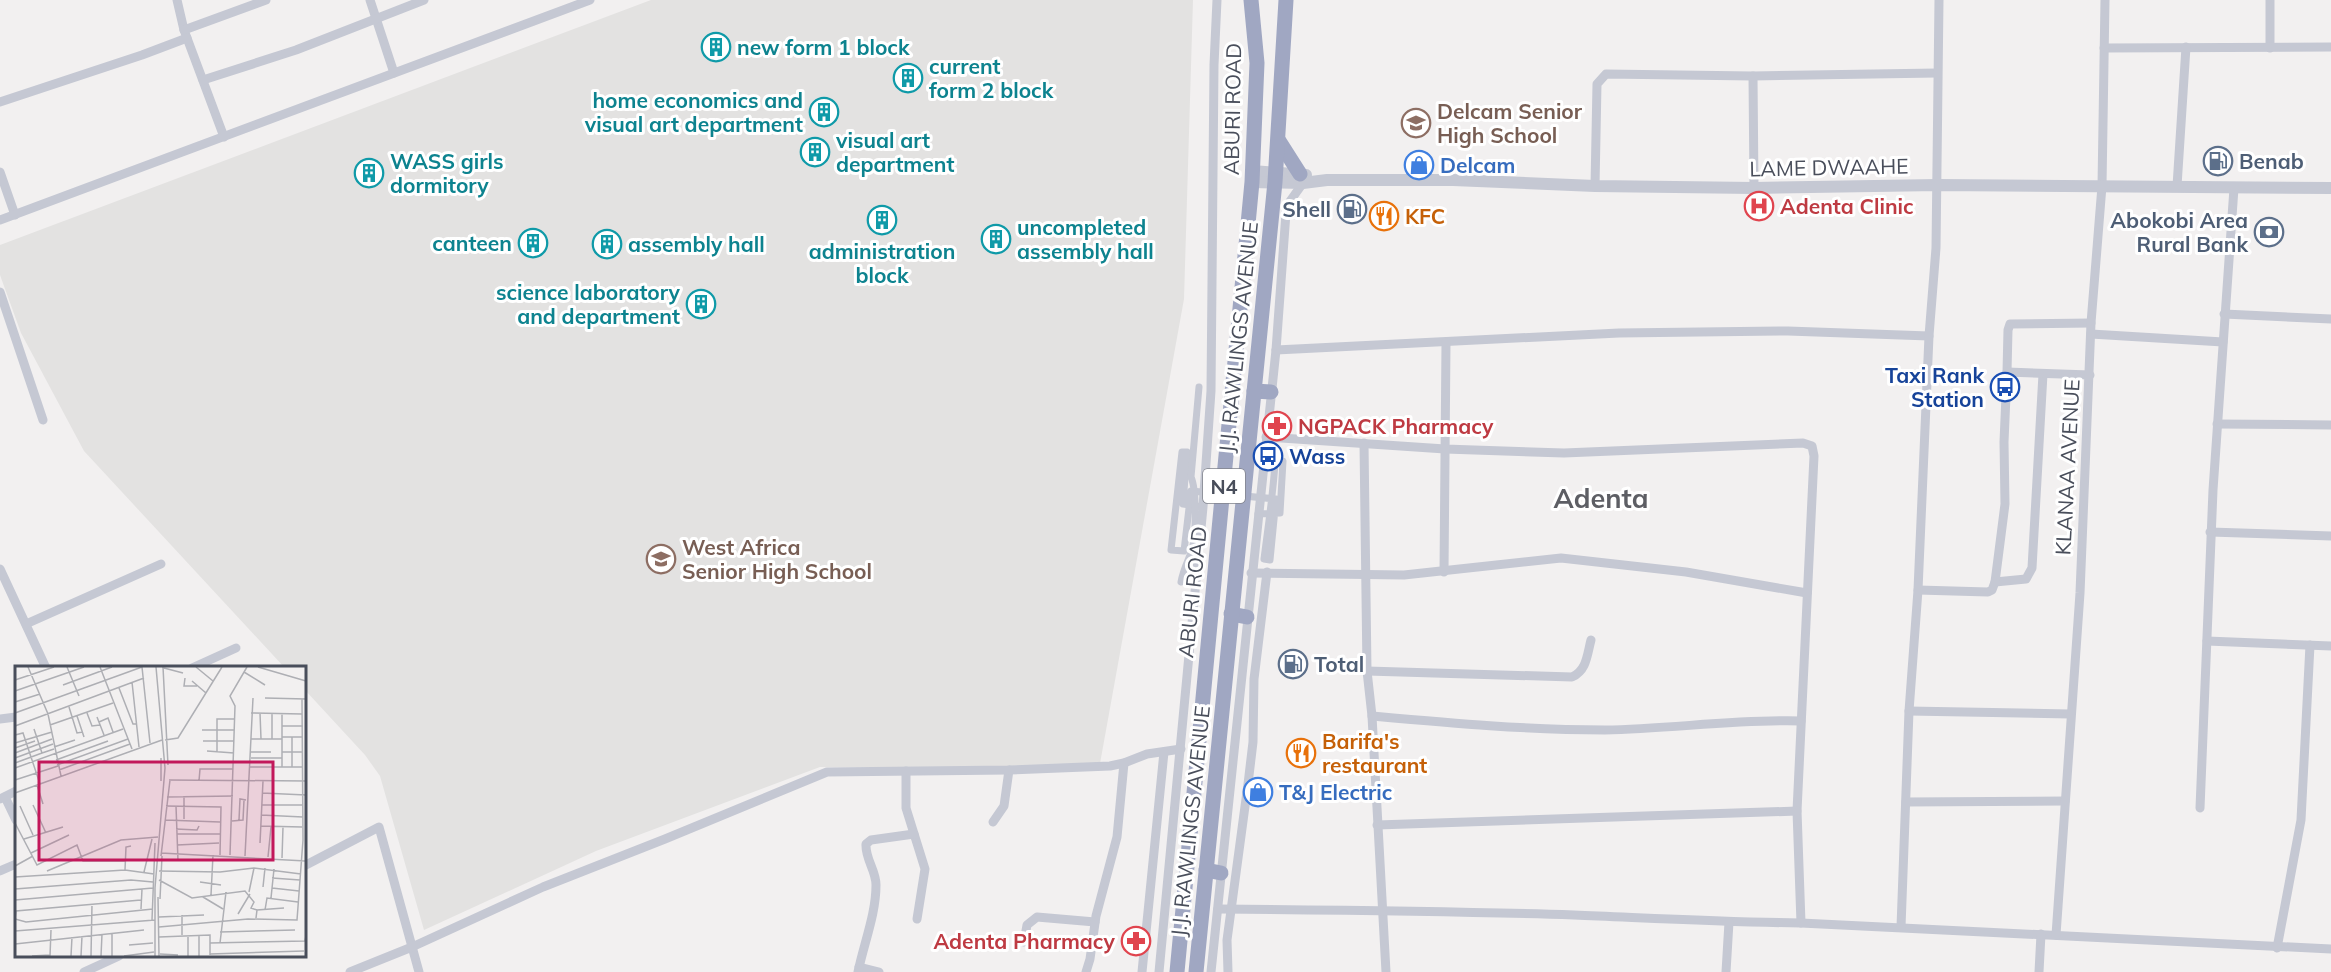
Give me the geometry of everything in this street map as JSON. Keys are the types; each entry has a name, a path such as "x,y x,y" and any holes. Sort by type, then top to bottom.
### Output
{"highway":[{"name":"ABURI ROAD","path":"1177,972 1191,729 1220,533 1252,177 1257,63 1251,0"},
{"name":"N4","path":"1275,177 1286,0"},
{"path":"1279,141 1302,178"},
{"name":"J.J. RAWLINGS AVENUE","path":"1196,972 1214,872 1239,616 1254,391 1275,177"},
{"path":"1254,391 1271,392"}],"street":[{"path":"177,0 186,34 224,137"},
{"path":"0,102 142,55 266,0"},
{"path":"370,0 394,73"},
{"path":"203,80 296,50 424,0"},
{"path":"0,220 590,0"},
{"path":"1181,582 1183,570 1192,549 1199,506 1211,391 1214,65 1217,0"},
{"path":"1901,927 1909,711 1918,590 1929,336 1936,248 1939,0"},
{"name":"KLANAA AVENUE","path":"2056,935 2080,593 2091,323 2102,186 2105,0"},
{"path":"2270,0 2270,48"},
{"path":"2177,186 2186,46"},
{"path":"2104,48 2331,47"},
{"path":"1595,186 1597,84 1605,74 1937,73"},
{"path":"1753,75 1754,188"},
{"path":"0,172 15,215"},
{"name":"LAME DWAAHE","path":"1252,177 1754,188 1938,185 2331,188"},
{"path":"1239,616 1251,573 1258,514 1276,350 1286,213 1288,204 1302,178"},
{"path":"2200,808 2210,532 2234,188"},
{"path":"0,292 43,420"},
{"path":"2224,314 2331,320"},
{"path":"1918,590 1988,592 1992,590 1995,582 2005,504 2004,442 2010,324 2091,323"},
{"path":"1276,350 1619,333 1788,331 1929,336"},
{"path":"2091,334 2223,342"},
{"path":"1444,572 1446,343"},
{"path":"2007,372 2090,375"},
{"path":"1995,582 2026,579 2032,568 2043,374"},
{"path":"1160,972 1181,749 1191,729 1199,506 1191,477 1199,387"},
{"path":"2217,424 2331,425"},
{"path":"1266,437 1445,449 1564,453 1809,444 1815,456 1797,811 1802,923"},
{"path":"1364,443 1367,671 1372,716 1386,972"},
{"path":"1199,506 1183,504 1187,452 1182,452 1171,550 1184,551 1189,511 1190,501 1191,491 1276,499 1275,508 1274,518 1272,538 1271,547 1270,560 1264,559 1266,548 1270,515 1271,505 1273,493 1275,463 1283,461 1280,513 1269,513 1258,514"},
{"path":"2210,532 2331,536"},
{"path":"1251,573 1404,575 1561,558 1676,571 1807,593"},
{"path":"26,624 161,564"},
{"path":"0,569 45,666"},
{"path":"1228,972 1227,940 1253,742 1254,679 1267,572"},
{"path":"1367,671 1572,676 1580,673 1585,665 1591,640"},
{"path":"2207,641 2331,646"},
{"path":"2277,948 2301,820 2310,645"},
{"path":"196,666 236,648"},
{"path":"1909,711 2070,714"},
{"path":"1372,716 1480,725 1607,730 1746,721 1802,721"},
{"path":"0,719 15,717"},
{"path":"350,972 543,887 665,840 827,772 1098,767 1124,763 1147,754 1181,749"},
{"path":"1142,972 1164,752"},
{"path":"1086,972 1095,922 1117,837 1124,763"},
{"path":"993,822 1004,806 1009,770"},
{"path":"906,771 906,808 924,869 917,919"},
{"path":"2,798 15,818"},
{"path":"1906,802 2065,801"},
{"path":"1377,825 1797,811"},
{"path":"306,865 378,827 419,972"},
{"path":"879,972 859,969 876,883 868,860 866,844 871,840 914,834"},
{"path":"0,871 15,864"},
{"path":"1211,972 1218,909 1214,872"},
{"path":"1218,909 1382,910 1802,923 2331,949"},
{"path":"1024,942 1027,925 1037,917 1095,922"},
{"path":"1726,972 1729,922"},
{"path":"2039,972 2041,934"},
{"path":"84,972 117,957"}],"shaded area":[{"name":"West Africa Senior High School","path":"651,0 1193,0 1184,299 1099,769 820,767 596,851 424,930 380,776 365,755 306,691 306,666 283,666 84,451 21,333 0,275 0,245"}],"place":[{"name":"new form 1 block","path":"716,47"},
{"name":"current form 2 block","path":"908,78"},
{"name":"home economics and visual art department","path":"824,112"},
{"name":"Delcam Senior High School","path":"1416,123"},
{"name":"visual art department","path":"815,152"},
{"name":"Benab","path":"2218,161"},
{"name":"Delcam","path":"1419,165"},
{"name":"WASS girls dormitory","path":"369,173"},
{"name":"Adenta Clinic","path":"1759,206"},
{"name":"Shell","path":"1352,209"},
{"name":"KFC","path":"1384,216"},
{"name":"administration block","path":"882,220"},
{"name":"Abokobi Area Rural Bank","path":"2269,232"},
{"name":"uncompleted assembly hall","path":"996,239"},
{"name":"canteen","path":"533,243"},
{"name":"assembly hall","path":"607,244"},
{"name":"science laboratory and department","path":"701,304"},
{"name":"Taxi Rank Station","path":"2005,387"},
{"name":"NGPACK Pharmacy","path":"1277,426"},
{"name":"Wass","path":"1268,456"},
{"name":"West Africa Senior High School","path":"661,559"},
{"name":"Total","path":"1293,664"},
{"name":"Barifa's restaurant","path":"1301,753"},
{"name":"T&J Electric","path":"1258,792"},
{"name":"Adenta Pharmacy","path":"1136,941"}],"district":[{"name":"Adenta","path":"1601,498"}]}
